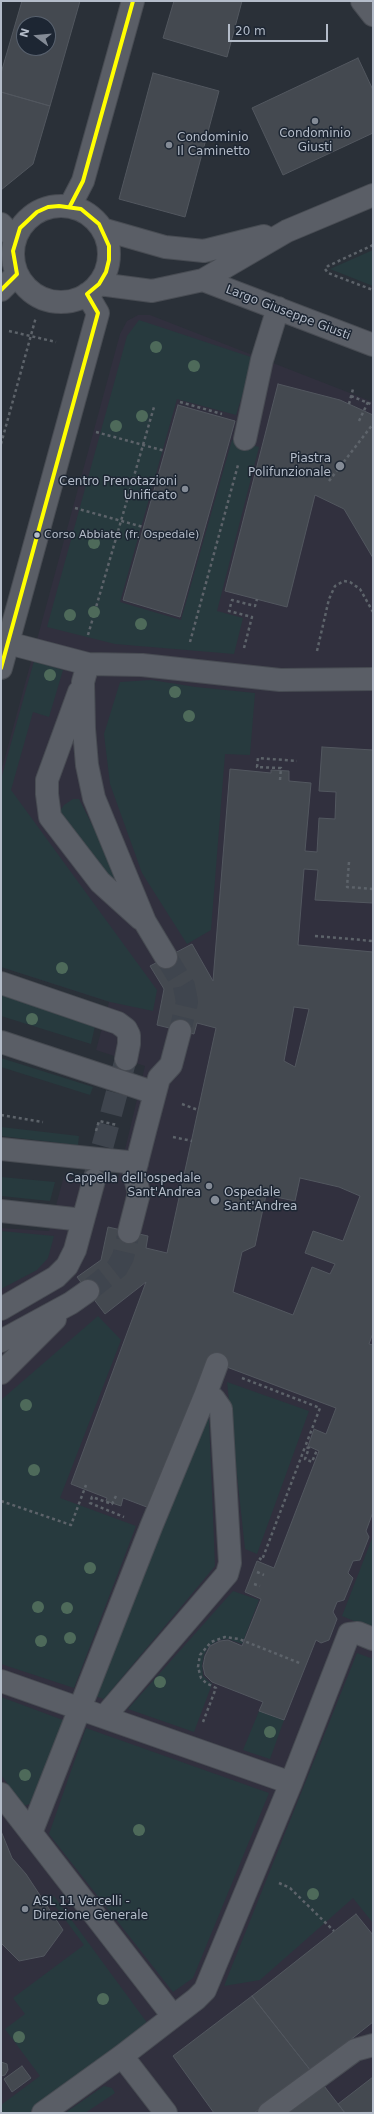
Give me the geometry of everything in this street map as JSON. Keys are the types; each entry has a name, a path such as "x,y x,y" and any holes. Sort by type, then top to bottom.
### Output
{"street":[{"path":"70,206 83,181 133,1"},
{"path":"362,1 373,15"},
{"name":"Largo Giuseppe Giusti","path":"93,289 152,291 203,280 287,231 373,194"},
{"path":"70,206 91,216 102,229 109,246 109,260 106,272 93,289 72,301 55,302 43,298 27,288 17,274 8,231 20,228 37,212 48,207 70,206"},
{"name":"Largo Giuseppe Giusti","path":"102,229 165,247 204,251 287,231"},
{"path":"1,290 17,274"},
{"name":"Largo Giuseppe Giusti","path":"203,280 373,345"},
{"path":"1,668 98,313 93,289"},
{"path":"245,439 262,360 278,308"},
{"path":"8,643 84,670 142,665 261,678 310,680 373,679"},
{"path":"84,670 47,780 50,817 100,882 145,922"},
{"path":"84,670 87,765 94,798 145,922 166,957"},
{"path":"1,983 118,1023 126,1029 129,1035 126,1059"},
{"path":"129,1232 139,1194 134,1174 159,1078 171,1065 180,1031"},
{"path":"1,1042 155,1093"},
{"path":"1,1149 137,1163"},
{"path":"1,1309 56,1277 68,1266 75,1250 94,1180"},
{"path":"1,1211 83,1220"},
{"path":"1,1340 79,1297 1,1373"},
{"path":"31,1833 216,1366"},
{"path":"105,1716 227,1574 230,1563 221,1409 214,1399 205,1396"},
{"path":"42,2113 122,2056 196,2000 205,1990 291,1783 349,1634 358,1633 373,1639"},
{"path":"1,1681 105,1716 291,1783"},
{"path":"1,1794 173,2016"},
{"path":"269,2113 355,2050 373,2045"},
{"path":"122,2056 166,2113"}],"path":[{"path":"373,245 328,266 325,269 328,273 373,290"},
{"path":"1,444 36,317"},
{"path":"9,331 56,342"},
{"path":"349,404 353,389"},
{"path":"351,396 373,405"},
{"path":"180,402 208,412 223,414"},
{"path":"359,422 368,402"},
{"path":"84,670 99,594 122,521 154,407"},
{"path":"329,480 373,424"},
{"path":"93,432 165,451"},
{"path":"182,669 245,439"},
{"path":"73,508 144,527"},
{"path":"310,680 329,599 335,586 344,581 350,582 360,589 373,612"},
{"path":"252,617 229,611 232,600 255,606 257,599"},
{"path":"280,780 281,768 258,767 258,758 297,761"},
{"path":"349,862 347,887 373,890"},
{"path":"315,936 373,941"},
{"path":"216,1366 320,1408 262,1560 257,1558"},
{"path":"305,1447 309,1448 305,1459 312,1462 317,1450"},
{"path":"1,1500 71,1525 86,1485"},
{"path":"110,1511 90,1503 92,1497 112,1504 116,1496"},
{"path":"193,1748 216,1688 206,1684 201,1678 198,1667 200,1655 207,1645 219,1638 231,1637 302,1664"},
{"path":"254,1873 290,1888 334,1931"}],"shaded area":[{"name":"Ospedale Sant'Andrea","path":"138,315 150,315 373,402 373,2113 1,2113 1,1228 49,1231 64,1176 117,1183 145,1066 96,1050 109,1002 1,967 1,772 120,334 127,321"}],"green space":[{"path":"373,250 373,286 330,269"},
{"path":"139,320 254,358 236,415 177,399 120,602 181,620 232,440 259,447 217,611 243,618 234,654 115,644 47,627 127,336"},
{"path":"34,661 63,670 49,717 33,712 11,790 157,990 153,1011 110,1002 1,967 1,779"},
{"path":"151,680 196,687 255,693 250,755 225,754 211,930 187,944 142,873 110,784 104,734 120,682"},
{"path":"73,799 79,799 121,882 115,886 60,811 64,805"},
{"path":"1,995 95,1026 91,1044 1,1016"},
{"path":"1,1058 93,1087 90,1095 1,1067"},
{"path":"1,1127 79,1136 78,1145 1,1136"},
{"path":"1,1177 55,1182 50,1201 1,1196"},
{"path":"1,1231 54,1236 48,1258 37,1270 1,1289"},
{"path":"98,1316 121,1340 60,1498 136,1526 74,1688 1,1664 1,1400"},
{"path":"227,1382 309,1411 257,1554 245,1549"},
{"path":"203,1418 209,1420 215,1566 104,1699 92,1695"},
{"path":"373,1536 373,1622 371,1628 342,1616"},
{"path":"233,1591 259,1600 242,1644 228,1639 219,1640 209,1646 204,1655 202,1665 203,1676 212,1684 194,1732 128,1709"},
{"path":"357,1653 373,1659 373,1923 353,1898 260,1980 224,1986"},
{"path":"1,1697 63,1720 32,1803 24,1806 1,1775"},
{"path":"259,1711 284,1720 270,1759 243,1750"},
{"path":"86,1728 269,1793 193,1978 173,1992 49,1834"},
{"path":"54,1896 148,2024 29,2113 1,2113 1,2105 40,2076 5,2029 25,2014 13,1998 84,1945 50,1899"},
{"path":"104,2086 112,2088 115,2093 85,2113 65,2113"}],"building":[{"path":"22,1 80,1 50,106 1,92 1,73 16,22 16,56 56,56 56,16 18,16"},
{"path":"174,1 242,1 227,57 163,38"},
{"name":"Condominio Giusti","path":"358,58 373,90 373,133 283,175 252,108"},
{"name":"Condominio Il Caminetto","path":"153,73 219,91 185,217 119,199"},
{"path":"1,92 50,106 33,164 1,190"},
{"path":"278,384 340,400 373,415 373,558 344,509 315,495 287,607 225,591"},
{"name":"Centro Prenotazioni Unificato","path":"178,405 235,421 180,617 123,600"},
{"path":"322,747 373,750 373,903 315,900 318,870 304,869 298,945 373,952 373,1333 369,1344 373,1345 373,1512 366,1531 369,1537 360,1560 353,1561 348,1573 353,1578 344,1600 337,1602 333,1612 337,1619 329,1640 321,1643 316,1640 284,1720 259,1711 263,1702 212,1682 205,1675 203,1666 205,1656 210,1646 220,1641 228,1640 242,1646 261,1599 245,1592 257,1561 274,1568 319,1451 308,1446 314,1429 326,1434 336,1408 208,1360 152,1509 123,1498 121,1506 106,1501 107,1498 71,1484 146,1282 105,1314 77,1277 101,1260 108,1227 148,1236 146,1248 167,1253 216,1028 197,1023 194,1034 157,1025 164,989 150,966 192,944 213,981 230,769 271,773 271,770 289,771 289,781 311,783 305,851 317,852 319,818 335,819 336,792 319,791","holes":["294,1007 309,1009 295,1067 284,1061","300,1178 339,1187 360,1196 343,1241 313,1231 305,1253 335,1264 330,1274 312,1267 293,1315 233,1292 242,1252 255,1246 266,1195 295,1201"]},
{"name":"ASL 11 Vercelli - Direzione Generale","path":"1,1831 12,1858 26,1874 63,1930 44,1956 19,1961 1,1943"},
{"path":"356,1914 373,1935 373,2022 311,2071 252,1996"},
{"path":"252,1996 311,2071 254,2113 214,2113 173,2056"},
{"path":"1,2062 7,2064 8,2070 5,2075 1,2076"},
{"path":"22,2066 31,2078 12,2092 4,2079"},
{"path":"373,2077 373,2112 345,2113 338,2104"},
{"path":"321,2082 345,2113 280,2113"}],"tunnel":[{"path":"166,957 184,986 187,1002 180,1031"},
{"path":"94,1178 125,1062"},
{"path":"88,1291 117,1268 123,1257 129,1232"}],"transit line":[{"path":"70,206 83,181 133,1"},
{"path":"1,290 17,274 13,251 20,228 37,212 48,207 59,206 81,209 99,224 109,246 109,260 106,272 99,284 87,294 98,313 1,668"}],"place":[{"name":"Condominio Giusti","path":"315,121"},
{"name":"Condominio Il Caminetto","path":"169,145"},
{"name":"Piastra Polifunzionale","path":"340,466"},
{"name":"Centro Prenotazioni Unificato","path":"185,489"},
{"name":"Corso Abbiate (fr. Ospedale)","path":"37,535"},
{"name":"Cappella dell'ospedale Sant'Andrea","path":"209,1186"},
{"name":"Ospedale Sant'Andrea","path":"215,1200"},
{"name":"ASL 11 Vercelli - Direzione Generale","path":"25,1909"}]}
